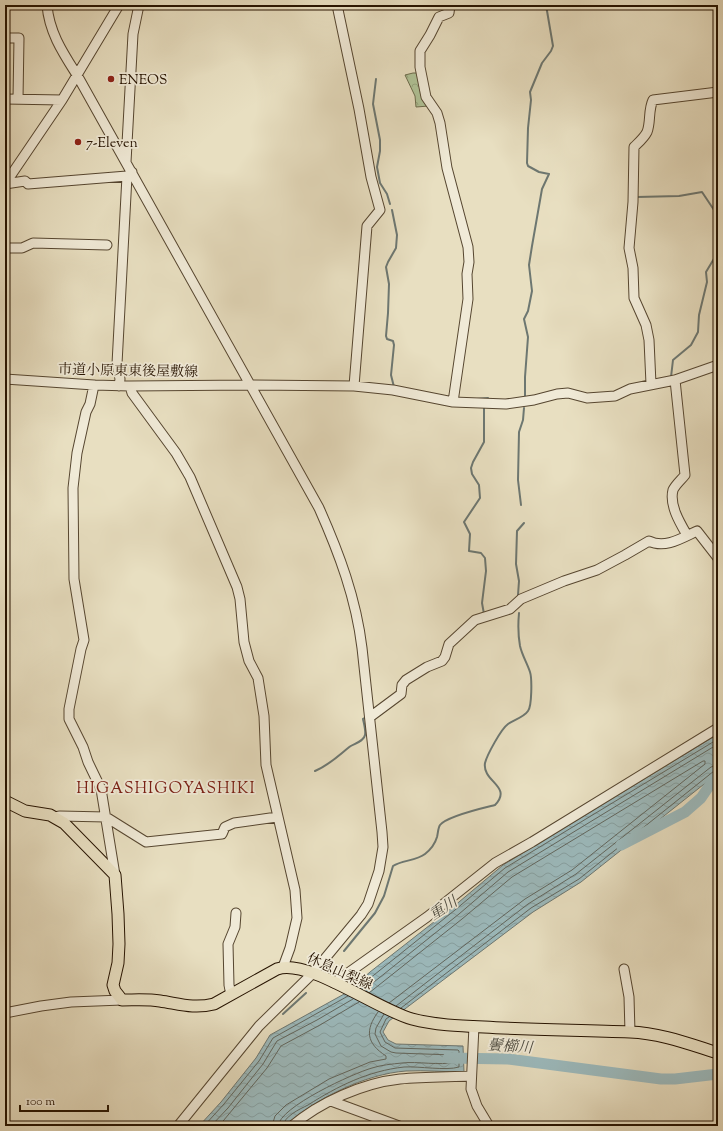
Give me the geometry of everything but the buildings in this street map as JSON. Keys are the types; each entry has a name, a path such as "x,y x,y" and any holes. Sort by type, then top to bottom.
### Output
{"main road":[{"path":"5,801 25,811 50,815 64,823 115,875 119,944 118,963 114,985 115,991 122,1000 158,1000 193,1007 214,1004 271,972 283,967"},
{"name":"休息山梨線","path":"283,967 299,968 335,983 402,1016 431,1023 538,1030 630,1032 649,1034 718,1053"}],"street":[{"path":"47,5 47,15 57,43 77,75 126,162 129,174 250,384 319,508 339,554 346,575 357,617 362,648 383,847 379,871 368,904 361,915 312,973 259,1026 178,1126"},
{"path":"5,184 62,100 119,5"},
{"path":"126,162 133,34 139,5"},
{"path":"337,5 359,109 371,177 380,210 367,226 354,386"},
{"path":"450,5 450,13 439,17 420,52 420,67 426,97 437,113 440,123 447,168 468,248 468,299 453,399"},
{"path":"5,38 19,38 18,99"},
{"path":"651,384 648,331 634,298 633,268 629,248 633,202 634,147 647,132 650,107 653,100 718,92"},
{"path":"5,99 62,100"},
{"path":"5,184 25,181 28,184 129,174"},
{"path":"119,386 120,379 117,364 118,327 129,174"},
{"path":"5,248 22,248 33,243 107,246"},
{"name":"市道小原東東後屋敷線","path":"5,379 119,386 250,384 354,386 453,399 506,404 568,393 587,398 615,396 630,389 675,380 718,365"},
{"path":"675,380 685,475 673,490 673,500 677,516 687,536"},
{"path":"94,385 90,404 86,412 77,453 73,488 74,579 84,640 68,709 69,719 101,789 115,875"},
{"path":"130,386 132,393 176,453 190,477 237,586 240,599 244,642 249,661 258,678 264,716 266,765 295,890 297,918 290,948 283,967"},
{"path":"370,717 401,694 402,685 406,680 427,667 442,661 445,657 449,644 475,620 510,609 521,599 564,581 597,570 625,556 649,541 657,544 673,542 697,531 718,558"},
{"path":"335,983 427,918 495,863 718,728"},
{"path":"54,817 106,817 146,842 222,834 225,827 234,823 277,817"},
{"path":"231,995 229,985 228,944 235,927 236,913"},
{"path":"624,970 629,997 630,1032"},
{"path":"5,1013 71,1002 122,1000"},
{"path":"474,1026 470,1089 477,1106 489,1126"},
{"path":"292,1126 301,1122 318,1106 371,1085 399,1079 471,1076"},
{"path":"331,1101 399,1126"}],"green space":[{"path":"419,73 429,106 416,107 415,96 405,75"}],"water":[{"path":"718,734 718,773 581,882 533,912 389,1021 383,1032 388,1040 396,1044 463,1046 464,1072 406,1071 374,1077 341,1090 311,1106 285,1126 199,1126 221,1102 256,1058 270,1035 346,993 503,865"}],"waterway":[{"path":"525,398 528,337 524,319 528,311 532,291 529,265 542,189 549,174 539,172 528,166 527,163 528,128 531,100 530,92 542,63 553,46 546,5"},
{"path":"376,79 373,104 380,140 380,151 377,167 380,183 387,194 390,204"},
{"path":"637,197 679,196 702,192 718,214"},
{"path":"392,210 397,235 396,248 386,267 389,284 386,336 387,339 393,341 394,345 391,375 394,387"},
{"path":"671,377 673,360 691,345 698,332 699,315 707,282 706,272 718,252"},
{"path":"477,399 488,398"},
{"path":"484,408 484,442 471,468 472,474 479,485 480,498 464,522 470,534 469,551 481,553 485,558 486,571 482,603 484,614"},
{"path":"521,505 518,480 519,432 523,420 524,408"},
{"path":"518,595 519,581 516,564 517,531 524,523"},
{"path":"344,951 375,913 384,896 393,866 417,858 427,852 435,842 439,826 450,818 495,805 500,799 501,793 499,788 488,775 485,769 485,763 488,754 505,727 528,711 531,698 531,675 519,642 519,613"},
{"path":"315,771 358,743 364,737 365,727 363,719 365,718"},
{"name":"重川","path":"621,845 685,812 701,798 714,779 718,776"},
{"path":"283,1014 306,993"},
{"name":"鬢櫛川","path":"448,1058 508,1059 661,1079 675,1079 718,1074"}],"place":[{"name":"ENEOS","path":"111,79"},
{"name":"7-Eleven","path":"78,142"}],"district":[{"name":"HIGASHIGOYASHIKI","path":"166,787"}]}
